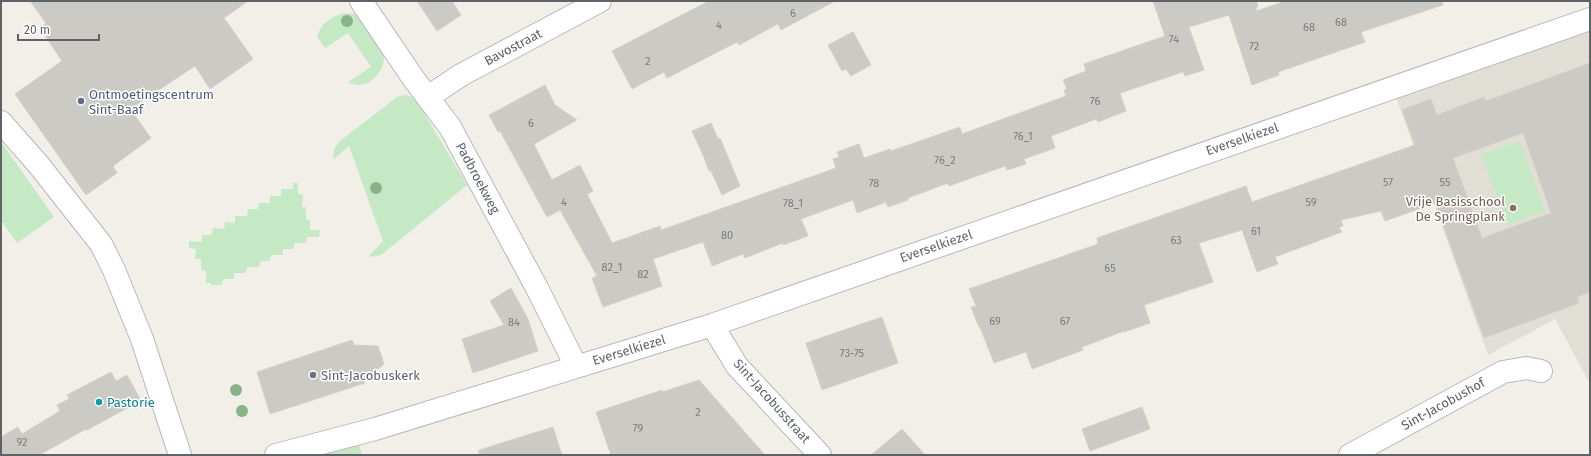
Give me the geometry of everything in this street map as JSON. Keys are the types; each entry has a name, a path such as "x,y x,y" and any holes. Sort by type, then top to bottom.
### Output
{"street":[{"name":"Padbroekweg","path":"361,1 450,127 538,290 576,366"},
{"name":"Bavostraat","path":"428,97 461,75 600,1"},
{"name":"Everselkiezel","path":"276,455 375,429 712,325 1590,19"},
{"path":"1,122 38,164 101,244 114,270 147,354 180,455"},
{"name":"Sint-Jacobusstraat","path":"712,325 737,366 820,455"},
{"name":"Sint-Jacobushof","path":"1350,455 1503,372 1526,368 1542,371"}],"shaded area":[{"name":"Vrije Basisschool De Springplank","path":"1590,31 1590,384 1555,319 1488,355 1396,97"}],"green space":[{"path":"344,13 356,14 384,54 382,68 378,74 374,79 362,85 355,85 348,82 371,67 348,33 325,48 317,37 321,28 327,21 334,16"},
{"path":"406,95 415,98 467,185 381,255 368,257 383,241 349,146 333,160 334,149 340,141 397,97"},
{"path":"1520,141 1545,211 1508,225 1481,155"},
{"path":"1,142 54,217 17,243 1,220"},
{"path":"293,183 298,183 298,194 303,195 302,207 306,207 306,219 310,220 310,230 320,230 319,237 307,237 306,243 294,243 294,249 283,249 283,255 271,255 270,261 260,261 259,267 247,267 246,273 234,273 234,279 223,279 222,285 211,285 211,283 206,283 206,271 201,270 201,259 195,259 196,249 189,248 189,241 202,242 202,235 212,235 213,228 224,229 225,222 235,223 235,216 247,216 248,209 258,209 259,203 270,203 270,196 281,196 281,189 293,189"},
{"path":"359,444 362,455 320,455"}],"building":[{"name":"Ontmoetingscentrum Sint-Baaf","path":"30,1 248,1 224,18 253,59 210,89 195,66 130,109 151,138 113,166 117,173 86,195 15,94 62,61 40,28 46,23"},
{"path":"417,1 452,1 461,15 437,31"},
{"path":"709,1 835,1 781,30 778,24 739,45 737,42 667,78 664,72 632,89 612,51"},
{"path":"1153,1 1257,1 1257,11 1285,1 1442,1 1443,5 1361,32 1365,42 1278,72 1279,75 1252,85 1229,15 1189,27 1204,70 1185,76 1183,72 1120,93 1126,111 1098,122 1096,119 1051,136 1055,148 1024,159 1026,164 1007,170 1005,166 949,186 948,183 888,207 886,202 857,213 853,200 801,219 808,236 783,245 783,243 745,258 743,254 712,266 703,242 653,259 662,286 603,307 592,278 597,276 560,210 547,217 500,131 498,132 489,115 545,85 555,105 577,120 534,144 552,180 580,165 593,191 587,194 612,243 660,226 661,230 836,168 833,159 839,157 837,152 859,144 864,158 890,149 891,151 960,127 962,134 1066,96 1064,90 1067,89 1063,80 1086,71 1084,64 1165,36"},
{"path":"853,32 871,65 851,76 846,69 842,71 828,45"},
{"path":"1590,63 1590,292 1577,297 1579,303 1484,338 1435,203 1385,221 1381,211 1341,220 1343,226 1339,227 1342,232 1275,257 1278,264 1257,272 1242,230 1199,243 1213,282 1144,305 1150,323 1082,347 1083,350 1032,369 1026,352 994,363 971,307 976,306 969,289 1098,244 1097,238 1246,186 1252,202 1415,145 1402,110 1431,99 1437,115 1484,97 1486,101","holes":["1523,133 1551,213 1482,238 1453,158"]},
{"path":"711,123 718,139 720,138 740,186 722,195 711,171 709,171 692,131"},
{"path":"511,288 528,319 538,351 473,373 462,339 504,325 490,301"},
{"path":"882,317 898,363 822,390 806,343"},
{"name":"Sint-Jacobuskerk","path":"352,340 354,345 378,346 384,364 364,380 365,383 270,414 257,372"},
{"name":"Pastorie","path":"111,372 116,381 127,375 140,399 128,406 129,407 39,455 1,455 1,437 18,427 22,434 60,411 57,405 69,399 67,395"},
{"path":"699,380 765,455 611,455 596,412 662,390 662,392"},
{"path":"1142,407 1150,429 1090,451 1082,429"},
{"path":"553,427 562,455 479,455 479,450"},
{"path":"902,429 925,455 871,455"}],"place":[{"name":"Ontmoetingscentrum Sint-Baaf","path":"81,101"},
{"name":"Vrije Basisschool De Springplank","path":"1513,208"},
{"name":"Sint-Jacobuskerk","path":"313,375"},
{"name":"Pastorie","path":"99,402"}]}
